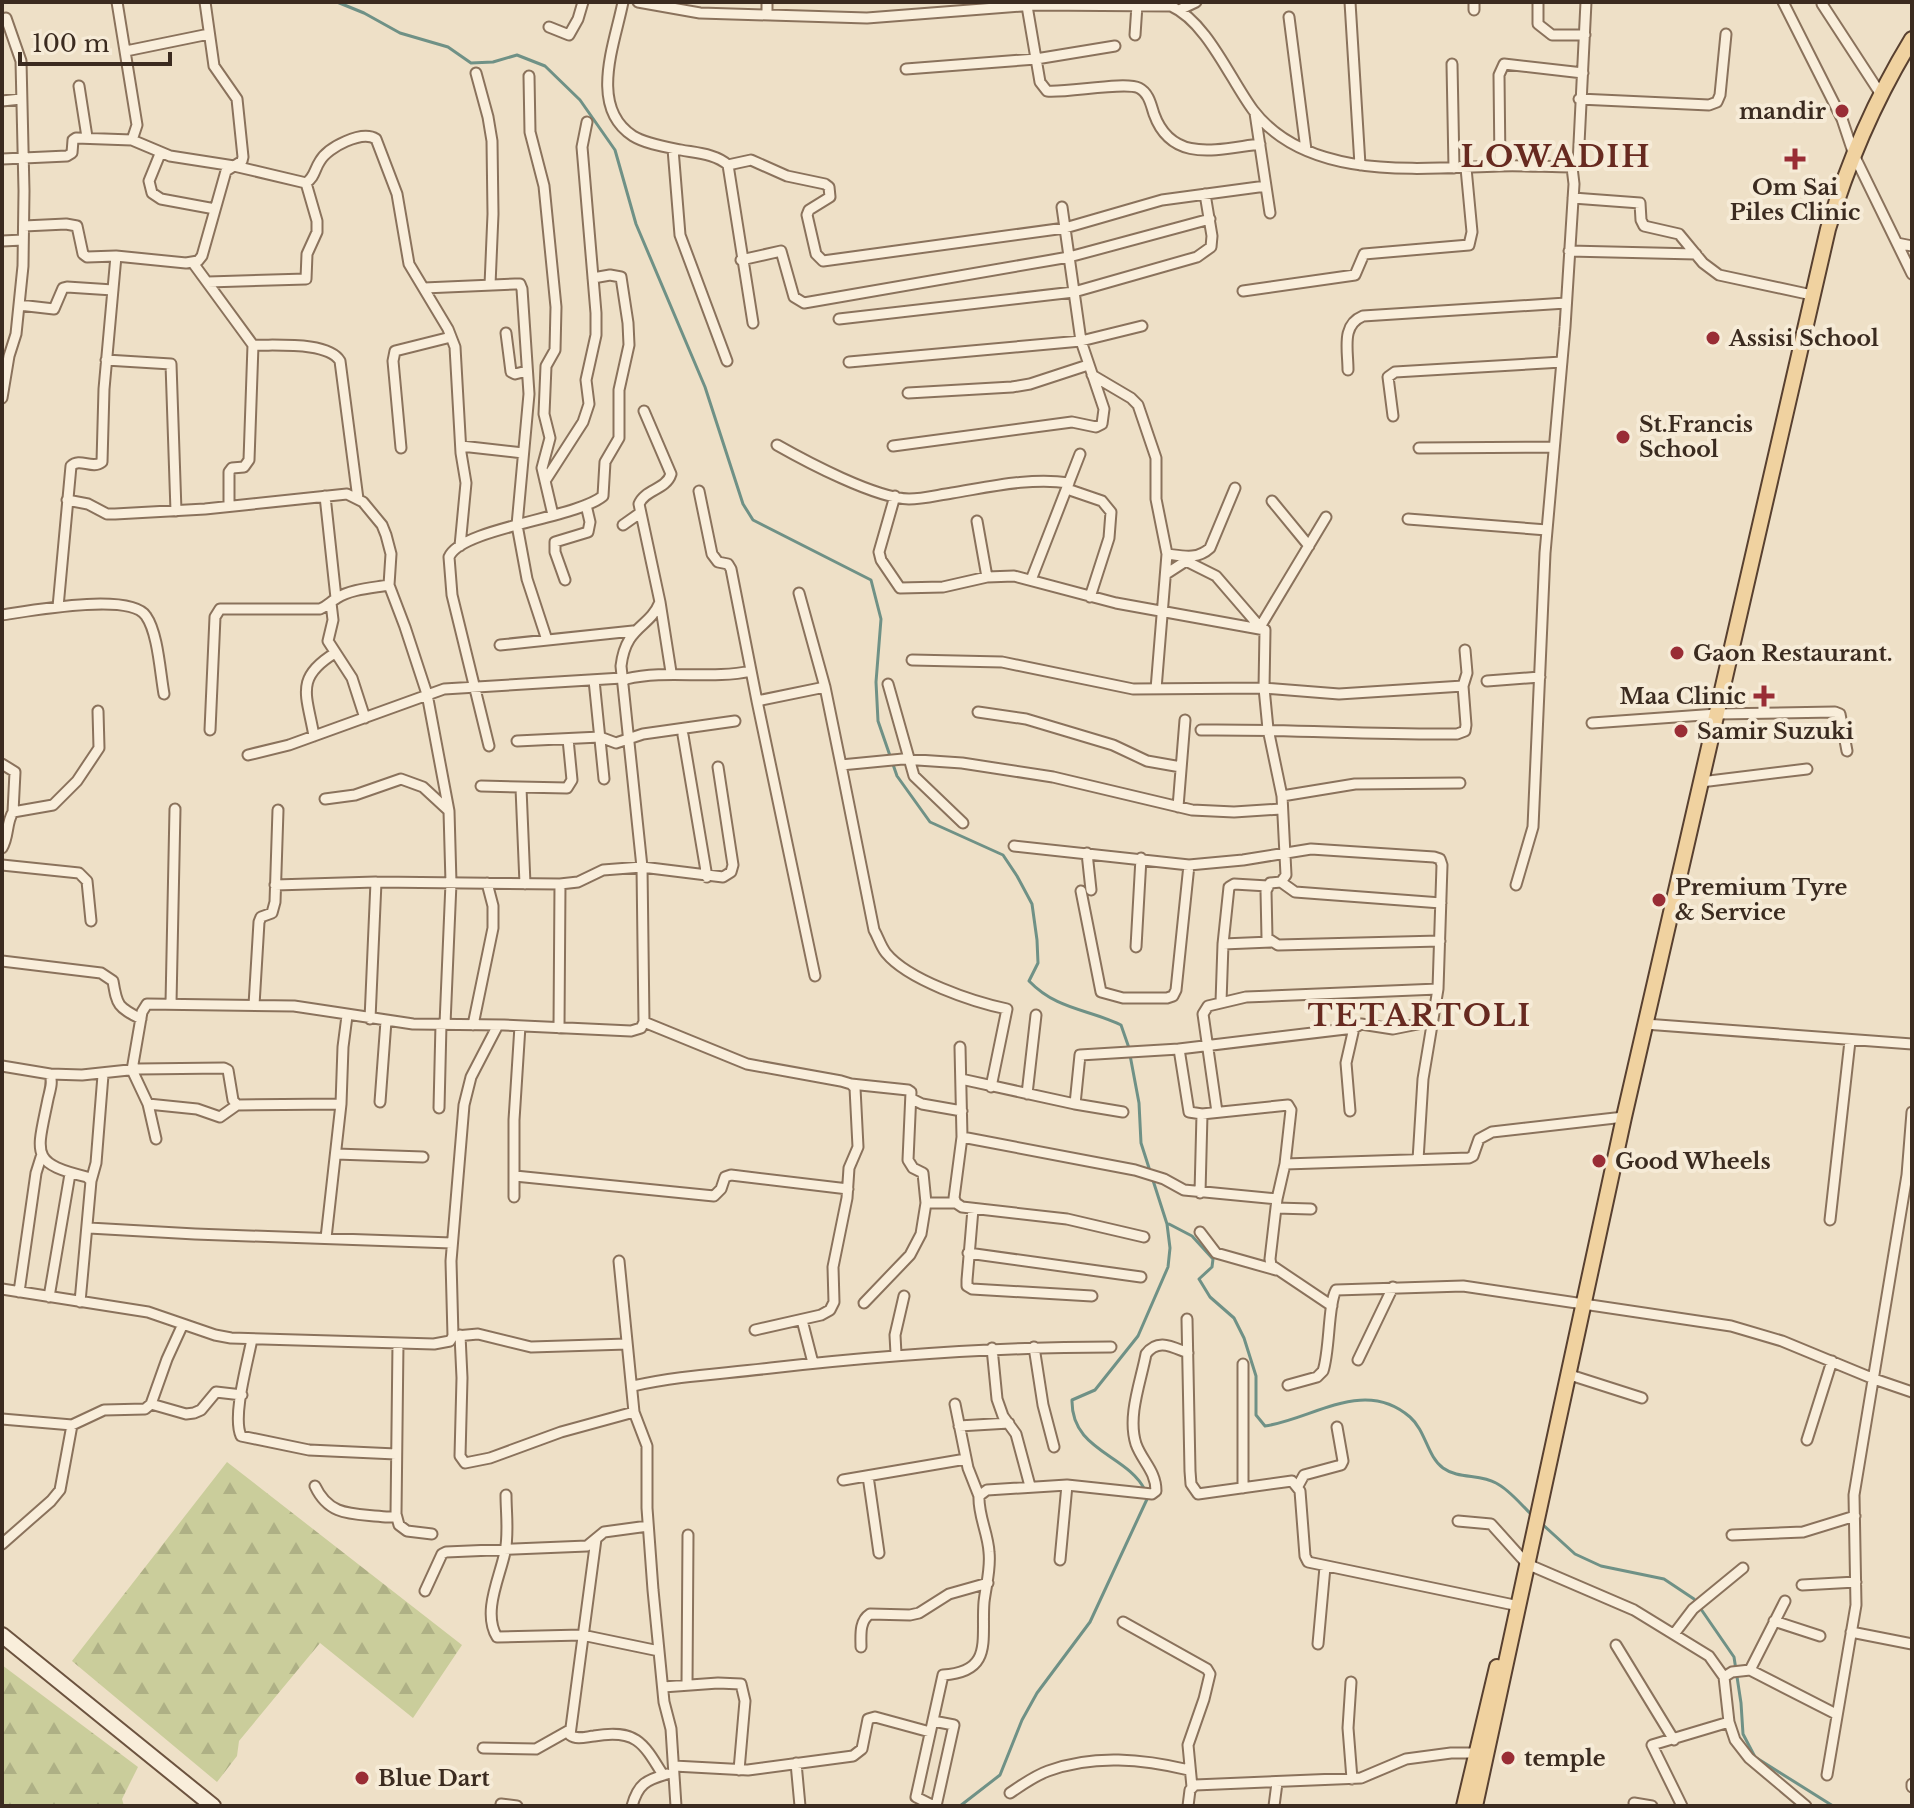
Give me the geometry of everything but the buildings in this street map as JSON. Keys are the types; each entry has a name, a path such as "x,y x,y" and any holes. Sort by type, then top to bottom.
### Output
{"main road":[{"path":"1464,1806 1536,1529 1624,1117 1831,218 1880,93 1912,39"},
{"path":"1475,1806 1515,1605"},
{"path":"2,1635 213,1806"}],"street":[{"path":"117,2 137,125 132,140"},
{"path":"24,226 72,224 79,229 83,254 87,257 116,256 193,263 202,256 226,171 243,157 239,106 234,91 216,71 205,2"},
{"path":"549,27 569,35 583,2"},
{"path":"623,2 607,79 607,99 630,134 673,149 714,157 728,165 751,160 787,176 829,187 830,197 809,210 807,215 816,254 823,261 1065,228 1162,200 1266,186"},
{"path":"638,2 700,13 867,18 937,7 1173,6 1196,2"},
{"path":"767,2 767,14"},
{"path":"1350,2 1360,165"},
{"path":"1538,2 1538,24 1552,35 1585,35"},
{"path":"1173,6 1202,33 1255,113 1281,135 1306,150 1360,165 1572,167 1579,162 1579,99 1586,2"},
{"path":"1783,2 1842,119 1854,155 1912,274"},
{"path":"1822,4 1880,93"},
{"path":"1135,35 1137,5"},
{"path":"1027,6 1040,82 1047,91 1133,86 1147,94 1159,130 1165,137 1190,150 1260,144"},
{"path":"1289,17 1306,150"},
{"path":"2,398 15,340 24,226 21,61 6,18"},
{"path":"126,51 209,34"},
{"path":"1579,99 1709,105 1717,102 1726,34"},
{"path":"906,69 1036,59 1115,46"},
{"path":"1452,64 1454,168"},
{"path":"1500,166 1500,68 1510,64 1583,73"},
{"path":"476,73 492,141 490,285"},
{"path":"529,76 530,132 544,186 556,321 555,350 546,362 544,414 550,432 542,462 553,515"},
{"path":"79,86 87,137"},
{"path":"2,101 21,99"},
{"path":"1255,113 1270,213"},
{"path":"545,481 583,422 589,404 586,380 597,324 582,147 587,122"},
{"path":"2,159 69,155 74,138 132,140 160,154 234,166 306,183 311,180 324,156 363,135 376,139 397,194 409,264 451,337 457,361 466,483 460,546"},
{"path":"673,149 680,235 727,361"},
{"path":"160,154 149,181 152,193 161,199 215,209"},
{"path":"728,165 753,323"},
{"path":"1516,885 1533,827 1547,530 1562,362 1573,198 1572,167"},
{"path":"1243,291 1355,275 1364,254 1469,245 1472,232 1466,168"},
{"path":"208,282 306,279 307,254 317,232 317,221 306,183"},
{"path":"839,319 1074,292 1204,254 1211,247 1205,194"},
{"path":"1573,198 1640,203 1644,226 1679,234 1711,271 1812,295"},
{"path":"893,446 1072,422 1096,427 1102,424 1104,409 1081,341 1062,207"},
{"path":"741,260 781,251 794,297 804,303 1069,257 1210,219"},
{"path":"2,241 23,240"},
{"path":"1897,243 1912,246"},
{"path":"1569,251 1696,254"},
{"path":"58,607 73,463 94,465 102,462 106,360 116,256"},
{"path":"193,263 253,345 249,460 244,467 232,468 229,472 229,506"},
{"path":"489,746 452,595 449,569 452,551 517,525 586,505 603,496 605,462 619,438 619,390 629,345 621,277 593,278"},
{"path":"424,288 520,284 522,289 529,394 517,525 527,579 547,640"},
{"path":"19,305 54,309 63,288 67,287 113,290"},
{"path":"1348,370 1348,326 1363,316 1566,303"},
{"path":"849,362 1081,341 1142,326"},
{"path":"506,333 511,372 527,371"},
{"path":"401,448 393,361 395,351 451,337"},
{"path":"253,345 300,346 331,351 336,355 340,361 358,499"},
{"path":"106,360 171,364 176,511"},
{"path":"1393,416 1388,377 1395,372 1562,362"},
{"path":"908,393 1012,387 1090,370 1131,398 1145,420 1156,458 1156,499 1167,554 1156,689"},
{"path":"644,411 671,474 666,483 641,498 640,513 660,602 671,672"},
{"path":"777,445 811,465 895,496 919,498 1054,481 1102,501 1111,512 1109,538 1090,597"},
{"path":"461,446 523,453"},
{"path":"1419,448 1554,447"},
{"path":"1031,580 1080,454"},
{"path":"1167,554 1203,555 1210,548 1235,488"},
{"path":"699,491 712,554 718,562 728,564 731,569 815,976"},
{"path":"67,500 88,504 107,514 176,511 347,494 358,499 382,525 391,554 389,585 427,694 449,811 451,883 439,1108"},
{"path":"325,496 333,601 328,641 352,678 365,718"},
{"path":"895,496 879,552 900,588 943,587 987,577 1014,576 1090,597 1260,627"},
{"path":"1272,501 1309,546"},
{"path":"565,580 555,552 555,542 588,532 590,522 586,505"},
{"path":"623,525 640,513"},
{"path":"1260,627 1326,517"},
{"path":"1408,519 1547,530"},
{"path":"977,521 987,577"},
{"path":"1166,574 1186,561 1216,576 1267,635 1264,688 1268,729 1282,796 1286,875 1281,882"},
{"path":"210,730 215,617 220,609 320,609 353,592 389,585"},
{"path":"799,593 825,687 874,930 886,953 920,979 975,1002 1007,1009 991,1087"},
{"path":"156,1139 148,1104 132,1070 141,1019 147,1004 294,1006 386,1021 443,1024 631,1031 641,1028 644,1022 642,867 622,678 623,651 633,631 652,615 660,602"},
{"path":"2,615 58,607 120,605 142,611 151,625 164,694"},
{"path":"500,645 633,631"},
{"path":"1201,730 1457,734 1465,731 1466,725 1463,686 1467,673 1465,650"},
{"path":"314,736 307,694 308,677 317,664 335,653"},
{"path":"912,660 1002,662 1125,689 1264,688 1339,694 1463,686"},
{"path":"622,678 623,682 637,676 671,672 738,674 751,671"},
{"path":"1487,681 1540,677"},
{"path":"248,755 314,736 444,689 622,678"},
{"path":"594,680 604,779"},
{"path":"888,684 905,759 914,776 963,823"},
{"path":"757,701 825,687"},
{"path":"13,812 53,805 77,781 99,748 98,711"},
{"path":"978,712 1026,719 1113,745 1147,761 1181,767"},
{"path":"1592,723 1717,714 1835,712 1840,714 1843,721 1847,751"},
{"path":"1178,807 1185,720"},
{"path":"517,741 600,737 616,743 643,734 735,721"},
{"path":"683,735 707,877"},
{"path":"481,786 560,790 571,786 568,739"},
{"path":"841,765 905,759 962,763 1053,777 1210,812 1281,809"},
{"path":"2,764 15,772 13,812 2,848"},
{"path":"275,885 376,882 560,884 578,882 603,870 642,867 723,877 731,872 733,865 718,767"},
{"path":"1701,782 1807,769"},
{"path":"325,799 355,795 401,779 423,787 449,811"},
{"path":"1282,796 1355,784 1460,783"},
{"path":"521,788 525,884"},
{"path":"171,1003 175,809"},
{"path":"254,1005 259,922 261,917 274,909 278,810"},
{"path":"1014,846 1189,865 1311,849 1440,859 1438,989 1423,1079 1418,1160"},
{"path":"1087,853 1086,890 1101,992 1123,998 1167,998 1173,996 1176,990 1189,865"},
{"path":"1136,947 1141,858"},
{"path":"2,865 79,873 87,881 91,921"},
{"path":"370,1019 376,882"},
{"path":"1221,1002 1229,887 1234,884 1268,886 1281,882 1295,892 1441,903"},
{"path":"473,1025 493,928 493,906 487,883"},
{"path":"559,1028 560,884"},
{"path":"1268,886 1266,931 1271,942"},
{"path":"1223,944 1440,941"},
{"path":"2,961 101,973 113,981 117,1004 141,1019"},
{"path":"1217,1112 1203,1010 1221,1002 1246,997 1438,989"},
{"path":"1027,1094 1036,1015"},
{"path":"326,1238 347,1016"},
{"path":"380,1102 386,1021"},
{"path":"1075,1104 1080,1055 1179,1049 1354,1028 1361,1024 1393,1029 1433,1021"},
{"path":"644,1022 747,1064 851,1084 908,1090 912,1099 908,1160 924,1177 926,1203 921,1234 910,1255 864,1303"},
{"path":"1645,1024 1912,1044"},
{"path":"498,1025 468,1088 452,1243 456,1336 462,1378 460,1456 465,1463 490,1458 561,1432 634,1412"},
{"path":"514,1197 514,1120 520,1026"},
{"path":"1350,1111 1346,1063 1354,1028"},
{"path":"1830,1220 1850,1041"},
{"path":"956,1203 962,1137 960,1047"},
{"path":"1179,1049 1187,1108 1194,1114 1288,1105 1291,1110 1270,1259 1276,1270"},
{"path":"2,1066 50,1074 103,1075 132,1070 224,1068 228,1070 233,1100 237,1105"},
{"path":"19,1292 36,1173 42,1154 41,1138 52,1084 50,1074"},
{"path":"80,1302 103,1075"},
{"path":"961,1079 1123,1112"},
{"path":"755,1330 802,1320 830,1310 834,1302 833,1267 849,1168 858,1141 855,1088 851,1084"},
{"path":"912,1099 922,1104 962,1111"},
{"path":"148,1104 197,1109 220,1117 237,1105 341,1104"},
{"path":"1827,1775 1856,1605 1854,1495 1910,1157 1912,1112"},
{"path":"1200,1193 1202,1114"},
{"path":"1285,1164 1469,1158 1473,1156 1479,1139 1492,1132 1624,1117"},
{"path":"962,1137 1135,1170 1164,1179 1175,1187 1200,1193 1311,1209"},
{"path":"42,1154 53,1168 87,1177 91,1181"},
{"path":"336,1154 423,1157"},
{"path":"49,1297 70,1174"},
{"path":"515,1176 714,1196 721,1189 725,1177 731,1175 848,1189"},
{"path":"926,1203 956,1203 973,1209 1067,1219 1144,1237"},
{"path":"973,1209 967,1286 972,1289 1092,1296"},
{"path":"89,1228 452,1243"},
{"path":"1200,1232 1216,1253 1276,1270 1332,1306"},
{"path":"968,1253 1141,1277"},
{"path":"619,1261 634,1412 647,1446 648,1526 663,1687 671,1729 676,1806"},
{"path":"1288,1385 1317,1377 1323,1371 1334,1292 1341,1288 1463,1286 1753,1331 1912,1392"},
{"path":"1358,1360 1393,1287"},
{"path":"2,1289 148,1312 215,1335 252,1339 444,1344 456,1336 478,1334 531,1347 627,1344"},
{"path":"896,1354 895,1335 904,1296"},
{"path":"1187,1319 1193,1490 1205,1495 1285,1481 1292,1481 1298,1486"},
{"path":"802,1320 813,1363"},
{"path":"2,1419 72,1425 104,1410 145,1409 151,1404 183,1324"},
{"path":"252,1339 238,1427 244,1438 309,1450 396,1454"},
{"path":"398,1343 396,1514 399,1525 407,1531 432,1534"},
{"path":"979,1496 987,1490 1067,1485 1152,1494 1156,1491 1155,1477 1136,1445 1133,1422 1146,1354 1153,1346 1161,1344 1188,1353"},
{"path":"1034,1347 1043,1405 1054,1447"},
{"path":"633,1386 676,1376 896,1354 992,1348 1111,1347"},
{"path":"992,1348 997,1399 1016,1434 1030,1486"},
{"path":"1807,1440 1832,1361"},
{"path":"1243,1364 1243,1488"},
{"path":"1567,1374 1642,1398"},
{"path":"151,1404 186,1414 201,1410 216,1392 242,1395"},
{"path":"632,1806 638,1787 643,1782 674,1769 739,1770 853,1756 862,1749 868,1719 875,1717 932,1727 954,1725 935,1806 916,1797 932,1727 943,1675 972,1669 981,1652 988,1583 989,1550 979,1496 971,1479 955,1404"},
{"path":"959,1426 1009,1423"},
{"path":"2,1544 60,1490 72,1425"},
{"path":"1337,1427 1343,1461 1341,1465 1304,1475 1298,1486 1308,1562 1515,1605"},
{"path":"843,1480 966,1459"},
{"path":"868,1476 879,1553"},
{"path":"1060,1560 1067,1485"},
{"path":"315,1486 322,1500 338,1511 386,1517 396,1514"},
{"path":"506,1495 506,1549 493,1600 493,1628 497,1637 582,1635 659,1651"},
{"path":"1732,1535 1803,1532 1855,1516"},
{"path":"1458,1521 1491,1524 1527,1564 1634,1610 1709,1656 1728,1674 1729,1722 1735,1740 1749,1758 1806,1806"},
{"path":"425,1591 442,1554 587,1546 604,1532 648,1526"},
{"path":"687,1685 688,1535"},
{"path":"596,1539 568,1731 575,1738 608,1733 631,1735 642,1743 663,1775"},
{"path":"1318,1644 1325,1567"},
{"path":"1674,1634 1693,1609 1743,1568"},
{"path":"1802,1585 1856,1582"},
{"path":"861,1647 862,1624 870,1614 919,1613 949,1594 988,1583"},
{"path":"1747,1670 1785,1601"},
{"path":"1774,1621 1820,1636"},
{"path":"1123,1622 1207,1669 1210,1674 1188,1745 1192,1787 1188,1806"},
{"path":"1851,1632 1912,1644"},
{"path":"1616,1645 1674,1740"},
{"path":"1728,1674 1747,1670 1836,1714"},
{"path":"663,1687 737,1682 743,1687 745,1701 739,1770"},
{"path":"1351,1682 1348,1728 1352,1779"},
{"path":"1682,1806 1652,1745 1729,1722"},
{"path":"483,1748 536,1749 568,1731"},
{"path":"1192,1787 1219,1783 1352,1779 1370,1775 1406,1759 1476,1753"},
{"path":"1010,1793 1050,1770 1090,1762 1150,1761 1189,1770"},
{"path":"796,1763 800,1806"},
{"path":"1274,1806 1277,1783"},
{"path":"1634,1803 1652,1806"},
{"path":"501,1804 517,1806"}],"green space":[{"path":"227,1462 462,1645 413,1718 320,1643 239,1741 237,1756 217,1782 72,1661"},
{"path":"2,1665 138,1767 122,1799 124,1806 2,1806"}],"waterway":[{"path":"337,2 400,33 448,47 471,63 493,62 517,55 545,66 580,100 615,150 636,224 705,387 743,504 753,520 871,580 881,619 876,682 878,721 897,776 930,822 1003,855 1017,876 1032,904 1037,940 1038,963 1029,981 1051,998 1121,1025 1129,1048"},
{"path":"1130,1055 1139,1103 1141,1143 1167,1224 1170,1248 1168,1267 1138,1336 1095,1390 1072,1400 1080,1431 1101,1451 1126,1468 1145,1490"},
{"path":"1169,1224 1192,1236 1213,1259 1212,1267 1199,1279 1210,1297 1234,1318 1244,1338 1256,1376 1256,1415 1265,1426 1357,1400 1393,1406 1410,1417 1420,1429 1433,1457 1443,1468 1496,1483 1533,1516"},
{"path":"960,1806 1000,1775 1022,1720 1037,1693 1090,1622 1148,1497"},
{"path":"1542,1524 1575,1554 1601,1566 1664,1579 1694,1599 1734,1657 1743,1734 1755,1757 1833,1806"}],"place":[{"name":"mandir","path":"1842,111"},
{"name":"Om Sai Piles Clinic","path":"1795,159"},
{"name":"Assisi School","path":"1713,338"},
{"name":"St.Francis School","path":"1623,437"},
{"name":"Gaon Restaurant.","path":"1677,653"},
{"name":"Maa Clinic","path":"1764,696"},
{"name":"Samir Suzuki","path":"1681,731"},
{"name":"Premium Tyre & Service","path":"1659,900"},
{"name":"Good Wheels","path":"1599,1161"},
{"name":"temple","path":"1508,1758"},
{"name":"Blue Dart","path":"362,1778"}],"district":[{"name":"LOWADIH","path":"1556,156"},
{"name":"TETARTOLI","path":"1420,1015"}]}
